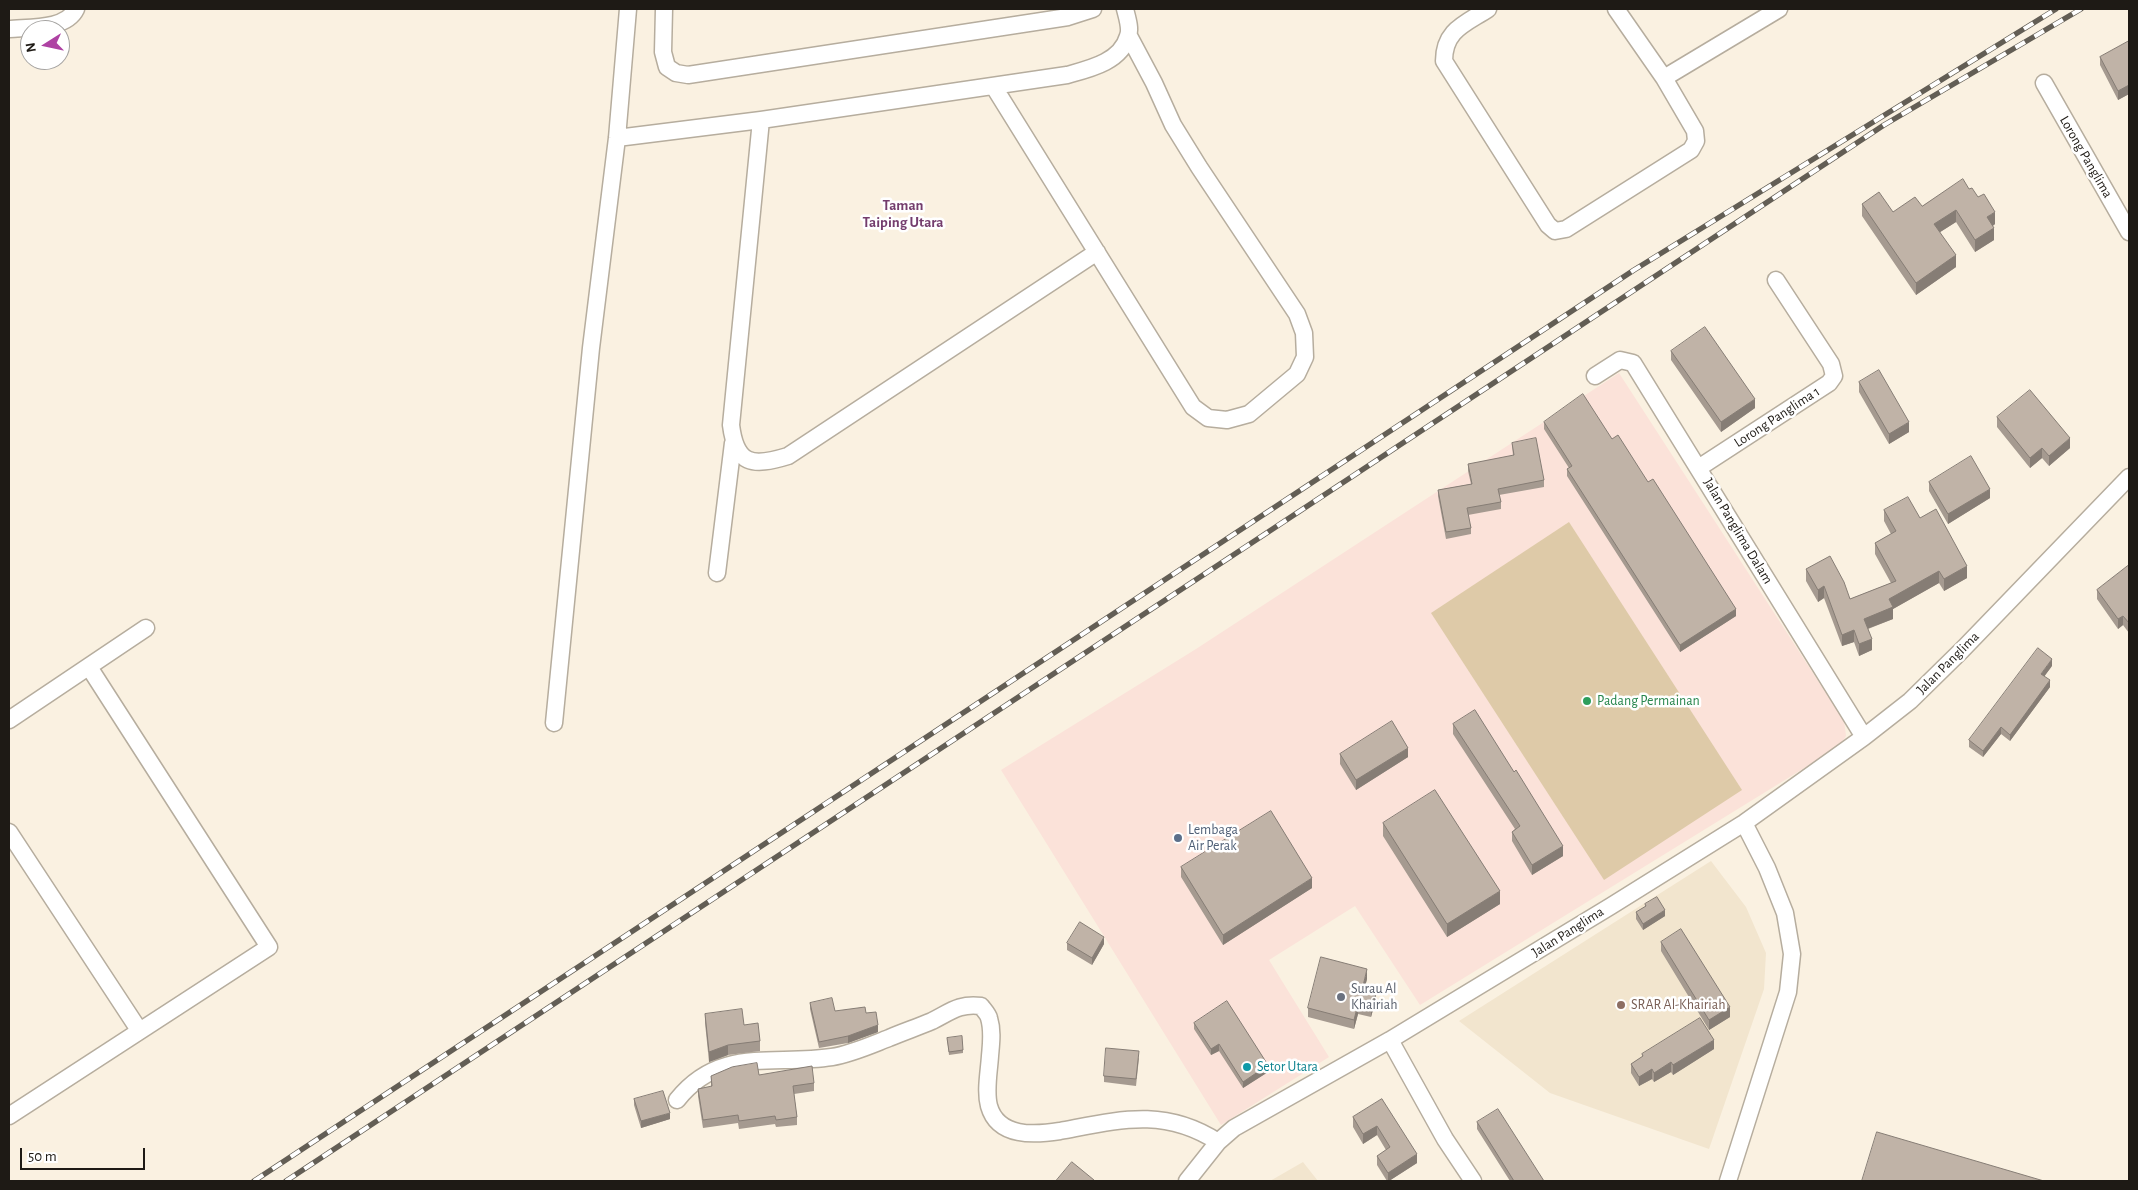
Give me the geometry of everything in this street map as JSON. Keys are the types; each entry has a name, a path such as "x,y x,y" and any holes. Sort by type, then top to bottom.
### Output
{"street":[{"path":"9,29 51,25 64,20 74,13 76,9"},
{"path":"554,723 591,348 617,138 628,9"},
{"path":"664,9 663,52 667,67 676,73 688,75 1068,17 1093,9"},
{"path":"994,87 1193,407 1208,418 1227,420 1249,414 1298,374 1305,357 1304,333 1297,314 1173,125 1154,83 1129,36 1125,9"},
{"path":"1488,9 1452,33 1444,47 1444,61 1548,225 1555,231 1566,229 1691,150 1696,141 1695,131 1664,78 1616,9"},
{"path":"1664,78 1779,9"},
{"path":"617,138 761,120 1067,75 1089,69 1107,61 1120,52 1129,36"},
{"name":"Lorong Panglima","path":"2044,82 2129,232"},
{"path":"717,574 733,443 731,425 761,120"},
{"path":"733,443 742,457 755,462 772,461 788,456 1097,252"},
{"name":"Lorong Panglima 1","path":"1700,467 1829,383 1834,376 1831,364 1776,280"},
{"name":"Jalan Panglima Dalam","path":"1595,376 1620,360 1634,363 1700,467 1864,737"},
{"name":"Jalan Panglima","path":"1187,1181 1218,1142 1234,1128 1390,1040 1744,823 1864,737 1910,701 1962,650 2129,477"},
{"path":"9,720 146,628"},
{"path":"9,1116 269,947 89,667"},
{"path":"1728,1181 1788,992 1792,954 1785,913 1767,868 1744,823"},
{"path":"9,832 139,1030"},
{"path":"677,1100 686,1089 719,1067 744,1062 833,1057 889,1038 969,1004 981,1006 989,1016 992,1028 988,1083 989,1106 998,1121 1011,1130 1028,1134 1043,1134 1120,1119 1162,1120 1182,1124 1202,1132 1218,1142"},
{"path":"1390,1040 1444,1139 1473,1181"}],"shaded area":[{"path":"1619,373 1844,721 1846,736 1840,746 1420,1005 1355,906 1269,960 1329,1057 1221,1125 1001,770 1196,649"},
{"name":"Padang Permainan","path":"1569,522 1742,790 1604,880 1431,613"},
{"name":"SRAR Al-Khairiah","path":"1711,861 1746,907 1766,953 1764,989 1709,1149 1550,1093 1459,1021"},
{"path":"1303,1162 1318,1181 1270,1181"}],"building":[{"path":"2129,41 2129,85 2118,91 2100,57"},
{"path":"1963,179 1969,189 1972,188 1978,197 1984,194 1995,212 1987,217 1994,228 1975,240 1956,210 1934,224 1956,255 1916,283 1862,204 1879,192 1893,212 1915,197 1922,206"},
{"path":"1705,327 1755,399 1721,422 1671,351"},
{"path":"1879,370 1909,422 1889,434 1859,382"},
{"path":"2030,390 2070,438 2049,456 2042,448 2030,458 1997,417"},
{"path":"1583,394 1612,439 1618,435 1648,482 1653,479 1736,609 1680,645 1567,469 1572,466 1544,422"},
{"path":"1536,438 1544,480 1498,489 1501,502 1467,508 1471,528 1446,532 1438,490 1472,484 1468,464 1514,455 1512,443"},
{"path":"1971,456 1990,489 1948,514 1929,482"},
{"path":"1908,497 1920,518 1936,509 1967,566 1944,579 1939,571 1889,599 1893,607 1864,619 1872,639 1859,644 1854,630 1842,635 1824,586 1818,590 1806,569 1830,556 1844,582 1850,599 1896,581 1875,543 1896,531 1884,510"},
{"path":"2129,565 2129,623 2123,616 2118,619 2097,590"},
{"path":"2038,648 2052,659 2041,674 2050,680 2010,735 2001,727 1983,751 1969,740"},
{"path":"1475,710 1514,772 1516,770 1563,846 1532,865 1512,832 1520,826 1453,724"},
{"path":"1392,721 1408,748 1356,780 1340,754"},
{"path":"1435,790 1500,891 1447,924 1383,823"},
{"path":"1271,811 1312,878 1223,935 1181,867"},
{"path":"1657,897 1665,910 1643,924 1636,912"},
{"path":"1080,922 1104,937 1092,958 1067,943"},
{"path":"1681,929 1730,1007 1709,1020 1661,942"},
{"name":"Surau Al Khairiah","path":"1321,957 1367,969 1363,986 1376,989 1371,1007 1358,1004 1354,1020 1308,1008"},
{"path":"832,998 835,1011 865,1007 866,1013 876,1012 878,1025 848,1036 819,1042 810,1003"},
{"path":"1227,1001 1268,1065 1243,1082 1219,1044 1211,1049 1194,1023"},
{"path":"742,1009 744,1025 758,1023 760,1041 728,1045 709,1052 705,1014"},
{"path":"1700,1018 1714,1040 1673,1065 1671,1062 1654,1073 1652,1069 1639,1077 1631,1064 1643,1056 1642,1054"},
{"path":"962,1036 963,1050 949,1052 947,1038"},
{"path":"1106,1048 1139,1051 1136,1079 1104,1076"},
{"path":"757,1063 759,1075 812,1066 814,1083 793,1086 797,1117 776,1120 775,1116 739,1121 738,1115 703,1120 698,1089 712,1086 711,1076 732,1067"},
{"path":"663,1091 670,1113 641,1121 634,1099"},
{"path":"1382,1099 1417,1154 1388,1173 1377,1156 1390,1147 1377,1126 1363,1134 1353,1117"},
{"path":"1498,1109 1544,1181 1514,1181 1477,1122"},
{"path":"1877,1132 2044,1181 1862,1181"},
{"path":"1072,1162 1094,1180 1056,1181"}],"railway":[{"path":"254,1181 1634,270 2056,9"},
{"path":"286,1181 1884,125 2081,9"}],"place":[{"name":"Padang Permainan","path":"1587,701"},
{"name":"Lembaga Air Perak","path":"1178,838"},
{"name":"Surau Al Khairiah","path":"1341,997"},
{"name":"SRAR Al-Khairiah","path":"1621,1005"},
{"name":"Setor Utara","path":"1247,1067"}],"district":[{"name":"Taman Taiping Utara","path":"903,214"}]}
